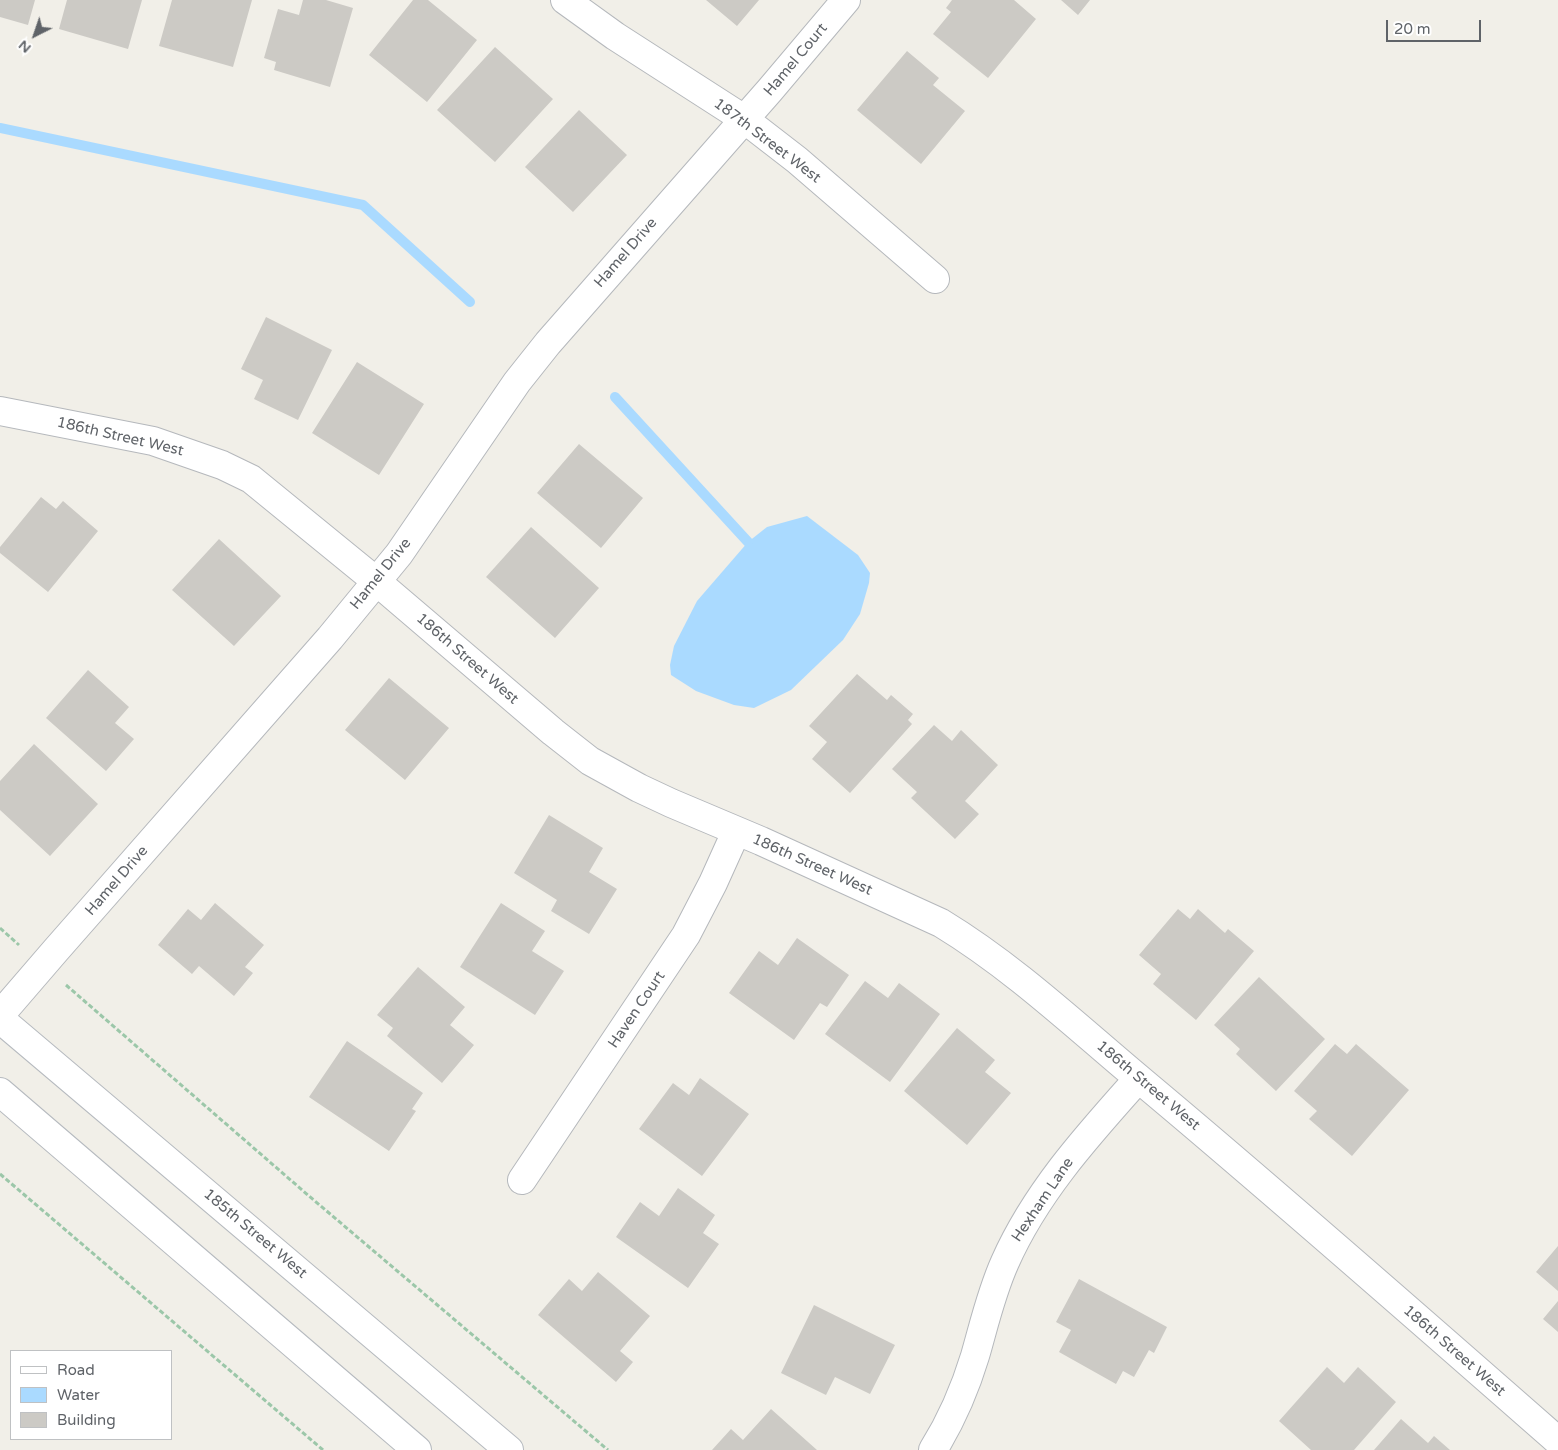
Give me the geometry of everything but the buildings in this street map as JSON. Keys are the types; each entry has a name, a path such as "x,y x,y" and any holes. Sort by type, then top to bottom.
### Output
{"street":[{"name":"187th Street West","path":"565,0 623,41 744,119 797,160 934,279"},
{"name":"Hamel Court","path":"744,119 846,0"},
{"name":"Hamel Drive","path":"0,1017 43,965 330,638 399,554 429,513 517,382 601,282 744,119"},
{"name":"186th Street West","path":"0,411 153,441 222,465 251,479 376,581 590,761 639,788 941,923 970,941 1019,978 1230,1155 1558,1441"},
{"name":"Haven Court","path":"522,1180 686,935 713,883 736,832"},
{"name":"185th Street West","path":"0,1017 509,1450"},
{"name":"Hexham Lane","path":"933,1450 954,1411 995,1287 1020,1231 1053,1179 1138,1078"},
{"path":"0,1092 417,1450"}],"path":[{"path":"0,928 309,1196 608,1450"},
{"path":"0,1174 323,1450"}],"water":[{"path":"807,516 858,555 870,573 860,614 843,640 791,690 754,708 734,705 696,691 671,675 670,665 674,646 697,601 748,542 767,527"}],"waterway":[{"path":"0,128 363,205 470,302"},
{"path":"615,397 748,542"}]}
